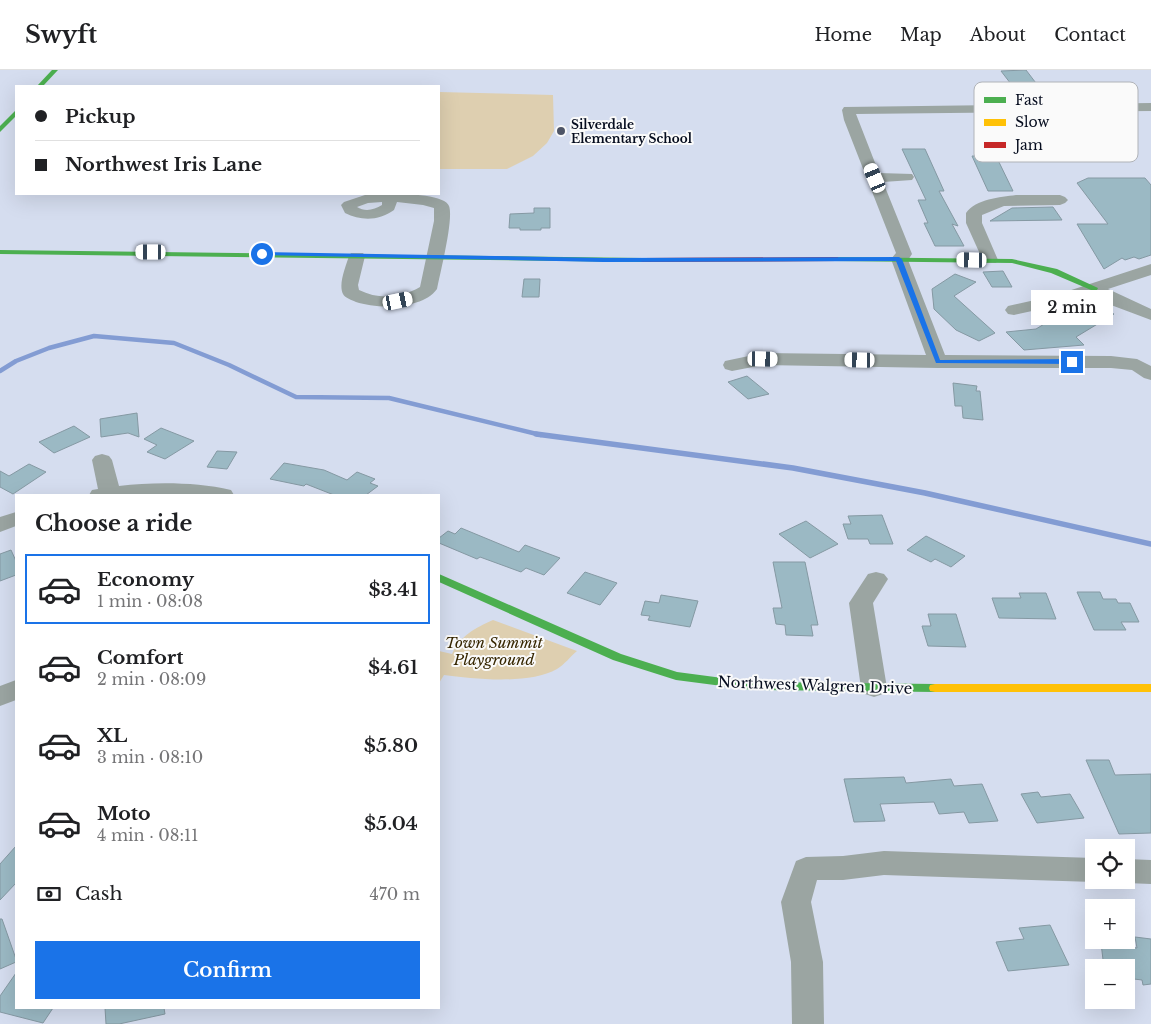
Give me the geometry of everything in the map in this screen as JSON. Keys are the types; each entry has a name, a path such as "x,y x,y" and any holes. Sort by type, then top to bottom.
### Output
{"street":[{"path":"41,85 55,70"},
{"path":"1138,107 1151,107"},
{"path":"899,259 904,254 851,120 849,110 974,109"},
{"path":"0,130 15,113"},
{"path":"875,178 907,177"},
{"path":"357,256 350,285 351,293 366,300 382,301 413,298 428,288 442,221 442,206 426,200 390,199"},
{"path":"990,260 974,223 974,213 981,208 1001,202 1060,200"},
{"path":"0,252 151,252 604,260 990,260 1026,262 1040,266 1094,288 1117,301 1151,315"},
{"path":"899,259 938,362"},
{"path":"1014,310 1058,300 1151,269"},
{"path":"732,365 763,359 1111,362 1137,365 1151,374"},
{"path":"102,460 105,494 147,490 208,494"},
{"path":"0,525 15,519"},
{"name":"Northwest Walgren Drive","path":"440,578 617,657 676,676 754,686 1151,688"},
{"path":"874,688 861,604 876,579"},
{"path":"0,697 15,690"},
{"path":"808,1024 807,962 796,902 806,869 843,868 884,863 1085,870"},
{"path":"1135,871 1151,872"}],"green space":[{"path":"440,92 553,95 554,131 547,143 533,156 507,169 440,169"},
{"name":"Town Summit Playground","path":"493,620 577,651 557,669 532,677 501,680 444,675 440,681 440,651 452,654 464,637"}],"building":[{"path":"1026,70 1035,82 1009,82 1001,71"},
{"path":"902,149 925,149 944,191 939,191 958,226 952,224 964,246 935,246 924,223 928,223 918,200 926,200"},
{"path":"975,162 999,162 1013,191 988,191"},
{"path":"1088,178 1145,178 1151,185 1151,255 1139,259 1134,257 1125,260 1122,258 1104,269 1077,224 1108,224 1077,183"},
{"path":"1053,207 1062,220 990,221 1012,208"},
{"path":"534,208 550,208 550,228 520,230 520,228 509,228 510,214 534,213"},
{"path":"1003,271 1012,287 992,287 983,272"},
{"path":"955,274 976,282 954,296 995,333 979,341 956,330 934,309 932,289"},
{"path":"524,279 540,279 539,297 522,297"},
{"path":"1088,304 1114,314 1076,337 1084,345 1024,350 1006,332 1036,329 1064,312 1073,313"},
{"path":"747,376 769,394 748,399 728,382"},
{"path":"953,383 977,386 976,391 980,391 983,420 963,418 962,406 955,406"},
{"path":"137,413 139,437 128,433 101,437 100,419"},
{"path":"74,426 90,437 54,453 39,442"},
{"path":"161,428 194,441 165,459 147,452 157,445 144,439"},
{"path":"217,451 237,452 227,469 207,467"},
{"path":"284,463 324,470 347,480 357,472 375,479 370,483 378,486 367,494 331,494 306,484 304,486 270,479"},
{"path":"29,464 46,472 13,494 0,487 0,471 9,476"},
{"path":"882,515 893,544 870,544 868,539 848,539 843,524 851,524 848,516"},
{"path":"806,521 838,544 810,558 779,534"},
{"path":"461,528 519,552 525,545 560,558 544,575 526,568 521,572 480,557 477,559 440,543 440,537 448,531 455,534"},
{"path":"926,536 965,556 951,567 935,559 931,562 907,550"},
{"path":"11,550 15,559 15,575 0,581 0,554"},
{"path":"773,562 805,562 818,625 811,625 813,636 786,635 785,625 776,624 773,608 782,608"},
{"path":"585,572 617,583 600,605 567,593"},
{"path":"1077,592 1100,592 1103,599 1116,599 1118,603 1130,603 1139,622 1121,622 1126,630 1094,630"},
{"path":"1019,593 1046,593 1056,619 999,618 992,598 1021,598"},
{"path":"661,595 698,601 690,627 648,620 650,616 641,615 645,601 659,603"},
{"path":"928,614 956,614 966,647 928,646 922,626 931,626"},
{"path":"1086,760 1109,760 1115,775 1151,774 1151,833 1119,834"},
{"path":"904,777 906,783 951,779 954,786 982,784 998,821 969,823 964,812 939,814 934,802 880,804 885,821 854,822 844,779"},
{"path":"1038,792 1041,797 1070,794 1084,818 1037,823 1021,794"},
{"path":"15,847 15,884 0,900 0,864"},
{"path":"0,919 2,919 15,956 15,962 0,969"},
{"path":"1050,925 1069,965 1008,971 996,942 1024,939 1019,928"},
{"path":"1135,937 1151,939 1151,984 1143,985 1142,980 1135,979 1135,959 1103,959 1102,949 1137,948"},
{"path":"15,974 15,1009 52,1009 43,1023 0,1012 0,996"},
{"path":"105,1009 164,1009 165,1014 119,1024 106,1024"}],"waterway":[{"path":"0,371 16,361 49,348 94,336 174,343 229,365 296,397 389,398 538,434"},
{"path":"538,434 793,468 925,493 1151,544"}],"traffic: fast":[{"path":"41,85 55,70"},
{"path":"0,130 15,113"},
{"path":"0,252 642,260"},
{"path":"835,259 1012,261 1054,271 1094,288"},
{"path":"440,578 617,657 676,676 753,686 935,688"}],"traffic: slow":[{"path":"935,688 1151,688"}],"traffic: jam":[{"path":"642,260 835,259"}],"place":[{"name":"Silverdale Elementary School","path":"561,131"}],"route":[{"path":"262,254 604,260 899,259 938,362 1072,362"}]}
